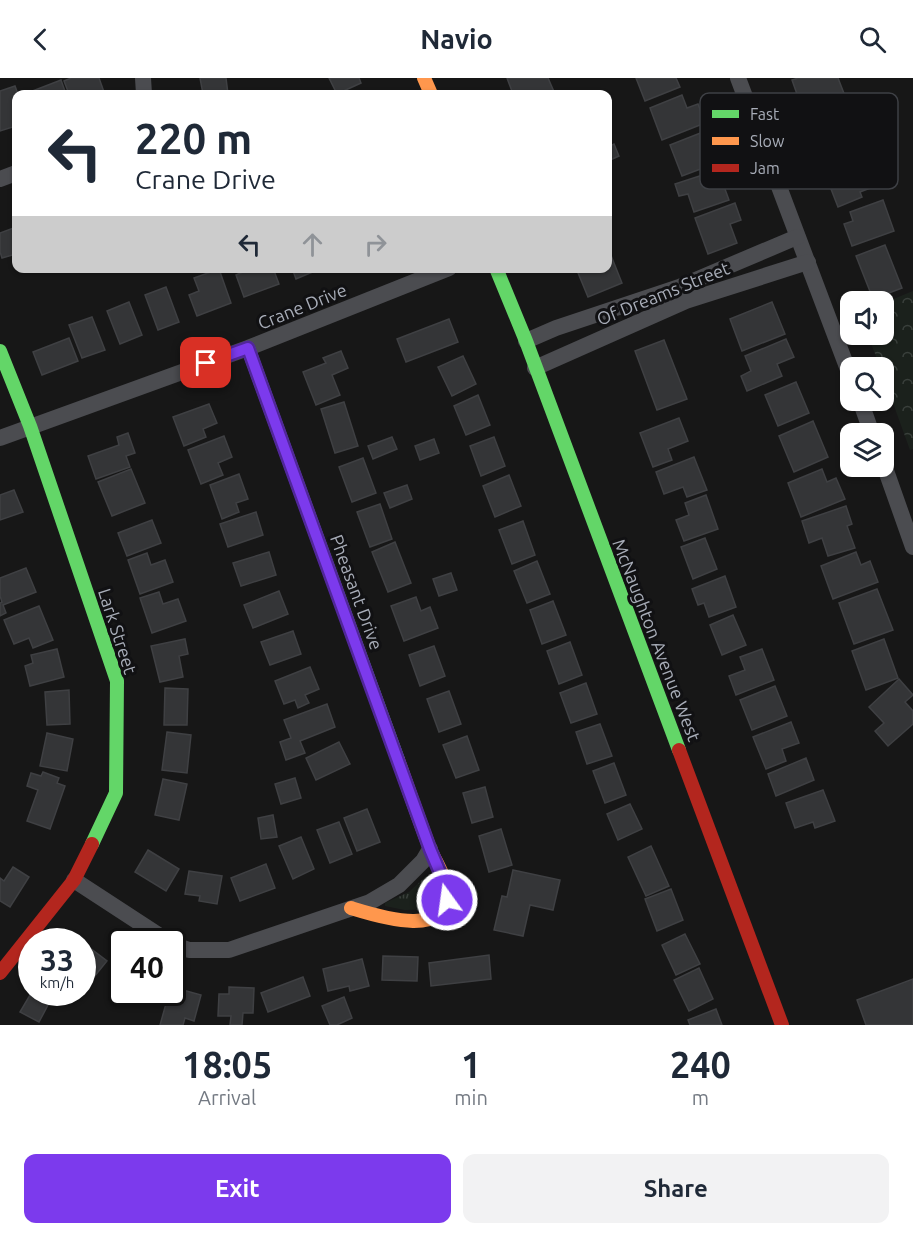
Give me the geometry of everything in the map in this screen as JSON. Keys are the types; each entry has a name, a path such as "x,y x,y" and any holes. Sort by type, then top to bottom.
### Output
{"street":[{"path":"738,78 744,93"},
{"path":"779,189 843,357"},
{"name":"Of Dreams Street","path":"526,341 556,328 679,287 797,237"},
{"name":"Of Dreams Street","path":"535,368 686,301 808,262"},
{"name":"Crane Drive","path":"0,438 248,348 436,273"},
{"name":"McNaughton Avenue West","path":"498,273 526,341 782,1025"},
{"name":"Pheasant Drive","path":"248,348 430,849 447,889 447,900 443,909 436,917 425,921 410,922 351,908"},
{"name":"Lark Street","path":"0,351 30,426 117,681 116,793 74,880 2,967"},
{"path":"888,477 913,547"},
{"path":"186,949 229,950 351,908 385,894 399,885 423,861 430,849"},
{"path":"74,880 148,928"}],"green space":[{"path":"913,291 913,449 910,450 894,406 894,357 876,357 872,345 894,345 894,299"},
{"path":"427,875 439,893 431,909 405,910 385,906 385,903 409,892"}],"building":[{"path":"71,78 99,78 103,90 67,90 64,81"},
{"path":"200,78 226,78 228,90 202,90"},
{"path":"329,78 359,78 361,83 346,90 335,90"},
{"path":"507,78 548,78 553,90 512,90"},
{"path":"636,78 676,78 680,87 645,101"},
{"path":"838,78 844,93 797,93 792,80"},
{"path":"61,80 65,90 35,90"},
{"path":"15,86 16,90 12,90 12,127 0,131 0,91"},
{"path":"682,95 687,108 698,104 700,125 662,140 650,108"},
{"path":"700,133 700,169 682,176 670,145"},
{"path":"614,144 619,156 612,159 612,145"},
{"path":"700,176 700,189 725,189 729,200 694,212 688,194 679,196 675,184"},
{"path":"831,189 868,189 860,192 862,197 838,207"},
{"path":"883,200 894,231 852,246 844,224 853,221 850,212"},
{"path":"735,203 741,220 730,224 737,243 708,254 695,218"},
{"path":"12,228 12,255 2,258 0,233"},
{"path":"885,245 902,288 894,291 870,291 856,256"},
{"path":"612,258 622,283 588,297 578,273 612,273"},
{"path":"208,273 220,273 231,303 197,316 189,295 199,291 194,278"},
{"path":"275,273 279,284 244,297 236,275"},
{"path":"294,273 310,273 296,279"},
{"path":"166,287 179,322 158,330 145,295"},
{"path":"129,302 142,335 120,344 107,311"},
{"path":"772,302 785,334 742,351 730,319"},
{"path":"92,317 105,350 82,358 69,325"},
{"path":"449,319 458,342 406,362 397,339"},
{"path":"69,338 78,361 42,375 33,352"},
{"path":"786,339 794,357 777,364 782,376 747,391 741,376 751,371 745,356"},
{"path":"664,340 687,399 657,410 635,351"},
{"path":"341,351 348,368 332,375 340,395 316,405 303,372 326,363 323,358"},
{"path":"463,356 476,384 452,396 438,367"},
{"path":"796,382 809,413 778,426 765,395"},
{"path":"478,395 490,425 466,435 454,406"},
{"path":"344,402 358,446 335,453 321,409"},
{"path":"209,404 217,423 203,429 206,437 184,446 173,417"},
{"path":"679,418 688,441 668,449 672,460 653,467 640,433"},
{"path":"813,421 828,457 794,472 779,436"},
{"path":"128,433 135,453 126,456 130,467 96,479 88,456 119,445 117,437"},
{"path":"224,436 232,457 218,463 223,475 201,484 188,450"},
{"path":"392,437 397,449 373,459 368,446"},
{"path":"494,437 505,466 481,476 470,446"},
{"path":"434,439 439,453 420,460 415,446"},
{"path":"694,457 707,490 687,497 683,487 664,494 656,472"},
{"path":"363,458 376,493 352,502 339,467"},
{"path":"131,469 145,503 112,516 98,482"},
{"path":"822,469 827,482 836,478 845,499 801,517 788,483"},
{"path":"239,474 248,499 236,503 239,512 222,519 210,485"},
{"path":"509,475 521,506 495,517 483,486"},
{"path":"407,485 412,499 390,508 384,493"},
{"path":"14,490 23,512 0,520 0,495"},
{"path":"706,495 718,529 684,541 676,520 689,515 685,503"},
{"path":"380,504 392,539 370,547 357,512"},
{"path":"846,506 852,524 847,526 855,548 828,556 822,538 809,543 802,521"},
{"path":"256,512 263,535 228,547 220,524"},
{"path":"152,520 161,543 127,556 118,533"},
{"path":"523,521 535,555 512,564 499,530"},
{"path":"705,538 717,569 693,579 681,547"},
{"path":"395,542 411,583 388,592 372,552"},
{"path":"269,552 276,575 241,586 233,563"},
{"path":"856,552 861,565 870,561 878,582 833,599 821,566"},
{"path":"147,553 151,565 165,560 173,582 140,594 128,560"},
{"path":"537,561 550,594 527,603 514,571"},
{"path":"26,568 36,592 3,605 6,613 0,616 0,603 2,602 0,578"},
{"path":"451,573 457,590 439,596 433,579"},
{"path":"725,576 736,607 709,617 704,603 698,605 692,589"},
{"path":"877,589 893,630 854,644 839,603"},
{"path":"279,591 288,614 253,628 244,605"},
{"path":"159,592 163,604 178,599 186,621 152,633 140,598"},
{"path":"416,597 421,611 430,607 438,628 404,641 391,606"},
{"path":"553,601 566,635 542,644 530,610"},
{"path":"39,606 53,640 33,648 29,638 14,644 4,620"},
{"path":"733,615 746,645 722,655 710,625"},
{"path":"293,631 301,654 270,665 261,642"},
{"path":"185,639 188,654 179,656 183,677 160,682 151,646"},
{"path":"884,639 898,678 866,690 852,651"},
{"path":"570,642 582,675 559,684 547,651"},
{"path":"434,646 445,676 420,686 409,655"},
{"path":"57,649 64,677 30,686 25,666 33,663 31,655"},
{"path":"762,649 774,680 736,695 729,676 745,670 740,657"},
{"path":"310,667 319,689 305,695 309,703 298,708 295,700 284,704 275,681"},
{"path":"899,679 913,695 905,702 913,711 913,724 888,746 875,731 884,723 869,707"},
{"path":"586,683 597,714 571,723 560,693"},
{"path":"775,686 787,716 752,730 740,700"},
{"path":"165,688 188,689 187,725 164,725"},
{"path":"69,690 70,724 47,725 45,692"},
{"path":"449,691 461,724 439,732 427,699"},
{"path":"327,704 335,727 300,741 305,753 286,760 280,742 291,738 284,720"},
{"path":"791,722 799,743 782,749 786,761 766,769 753,737"},
{"path":"600,724 612,756 587,764 576,732"},
{"path":"167,732 191,735 187,773 162,770"},
{"path":"47,733 73,739 67,771 40,766"},
{"path":"467,736 479,770 456,778 443,745"},
{"path":"339,742 350,764 316,780 306,758"},
{"path":"806,758 814,780 776,796 768,774"},
{"path":"614,763 626,795 605,803 593,771"},
{"path":"43,772 59,778 57,783 65,786 50,829 27,821 38,790 27,786 31,773 41,776"},
{"path":"295,778 301,798 281,804 275,784"},
{"path":"163,779 187,784 179,820 155,815"},
{"path":"485,787 493,817 472,823 463,793"},
{"path":"823,790 835,821 815,828 813,822 795,828 786,803"},
{"path":"630,804 642,829 618,840 607,814"},
{"path":"367,809 380,842 357,851 344,818"},
{"path":"273,815 277,837 261,839 258,818"},
{"path":"339,822 352,854 330,863 317,830"},
{"path":"501,829 512,865 489,872 479,836"},
{"path":"301,837 314,869 293,879 279,846"},
{"path":"651,846 669,886 646,896 628,857"},
{"path":"148,850 179,869 166,891 135,872"},
{"path":"266,864 275,888 240,901 231,878"},
{"path":"13,867 29,877 10,907 0,901 0,878 4,881"},
{"path":"513,870 560,880 553,910 530,905 523,936 494,930 502,896 507,897"},
{"path":"189,871 222,876 217,904 199,901 200,896 185,894"},
{"path":"671,889 683,920 657,931 645,899"},
{"path":"685,934 700,964 676,975 662,945"},
{"path":"96,953 107,961 96,975"},
{"path":"489,955 491,979 431,986 429,963"},
{"path":"383,956 418,957 417,981 382,980"},
{"path":"362,959 369,986 350,991 349,986 328,991 323,969"},
{"path":"699,968 713,999 689,1011 674,980"},
{"path":"303,977 310,996 268,1012 261,993"},
{"path":"913,979 913,1025 866,1025 857,1000"},
{"path":"229,987 254,988 253,1013 243,1013 242,1025 230,1025 231,1016 218,1016 219,994 229,994"},
{"path":"186,991 201,995 194,1021 185,1018 183,1025 160,1025 165,1006 186,1006"},
{"path":"344,997 352,1018 337,1025 330,1025 322,1006"},
{"path":"24,1006 47,1006 39,1022 20,1012"},
{"path":"716,1009 722,1025 690,1025 688,1020"}],"traffic: fast":[{"path":"498,273 526,341 679,750"},
{"path":"248,348 398,760"},
{"path":"0,351 30,426 117,681 116,793 92,844"}],"traffic: slow":[{"path":"424,78 429,90"},
{"path":"351,908 378,916 411,921 427,920 439,915 446,904 446,882 429,846 398,760"}],"traffic: jam":[{"path":"679,750 782,1025"},
{"path":"0,973 74,880 92,844"}],"route":[{"path":"206,363 248,348 430,849 447,889 447,900"}]}
